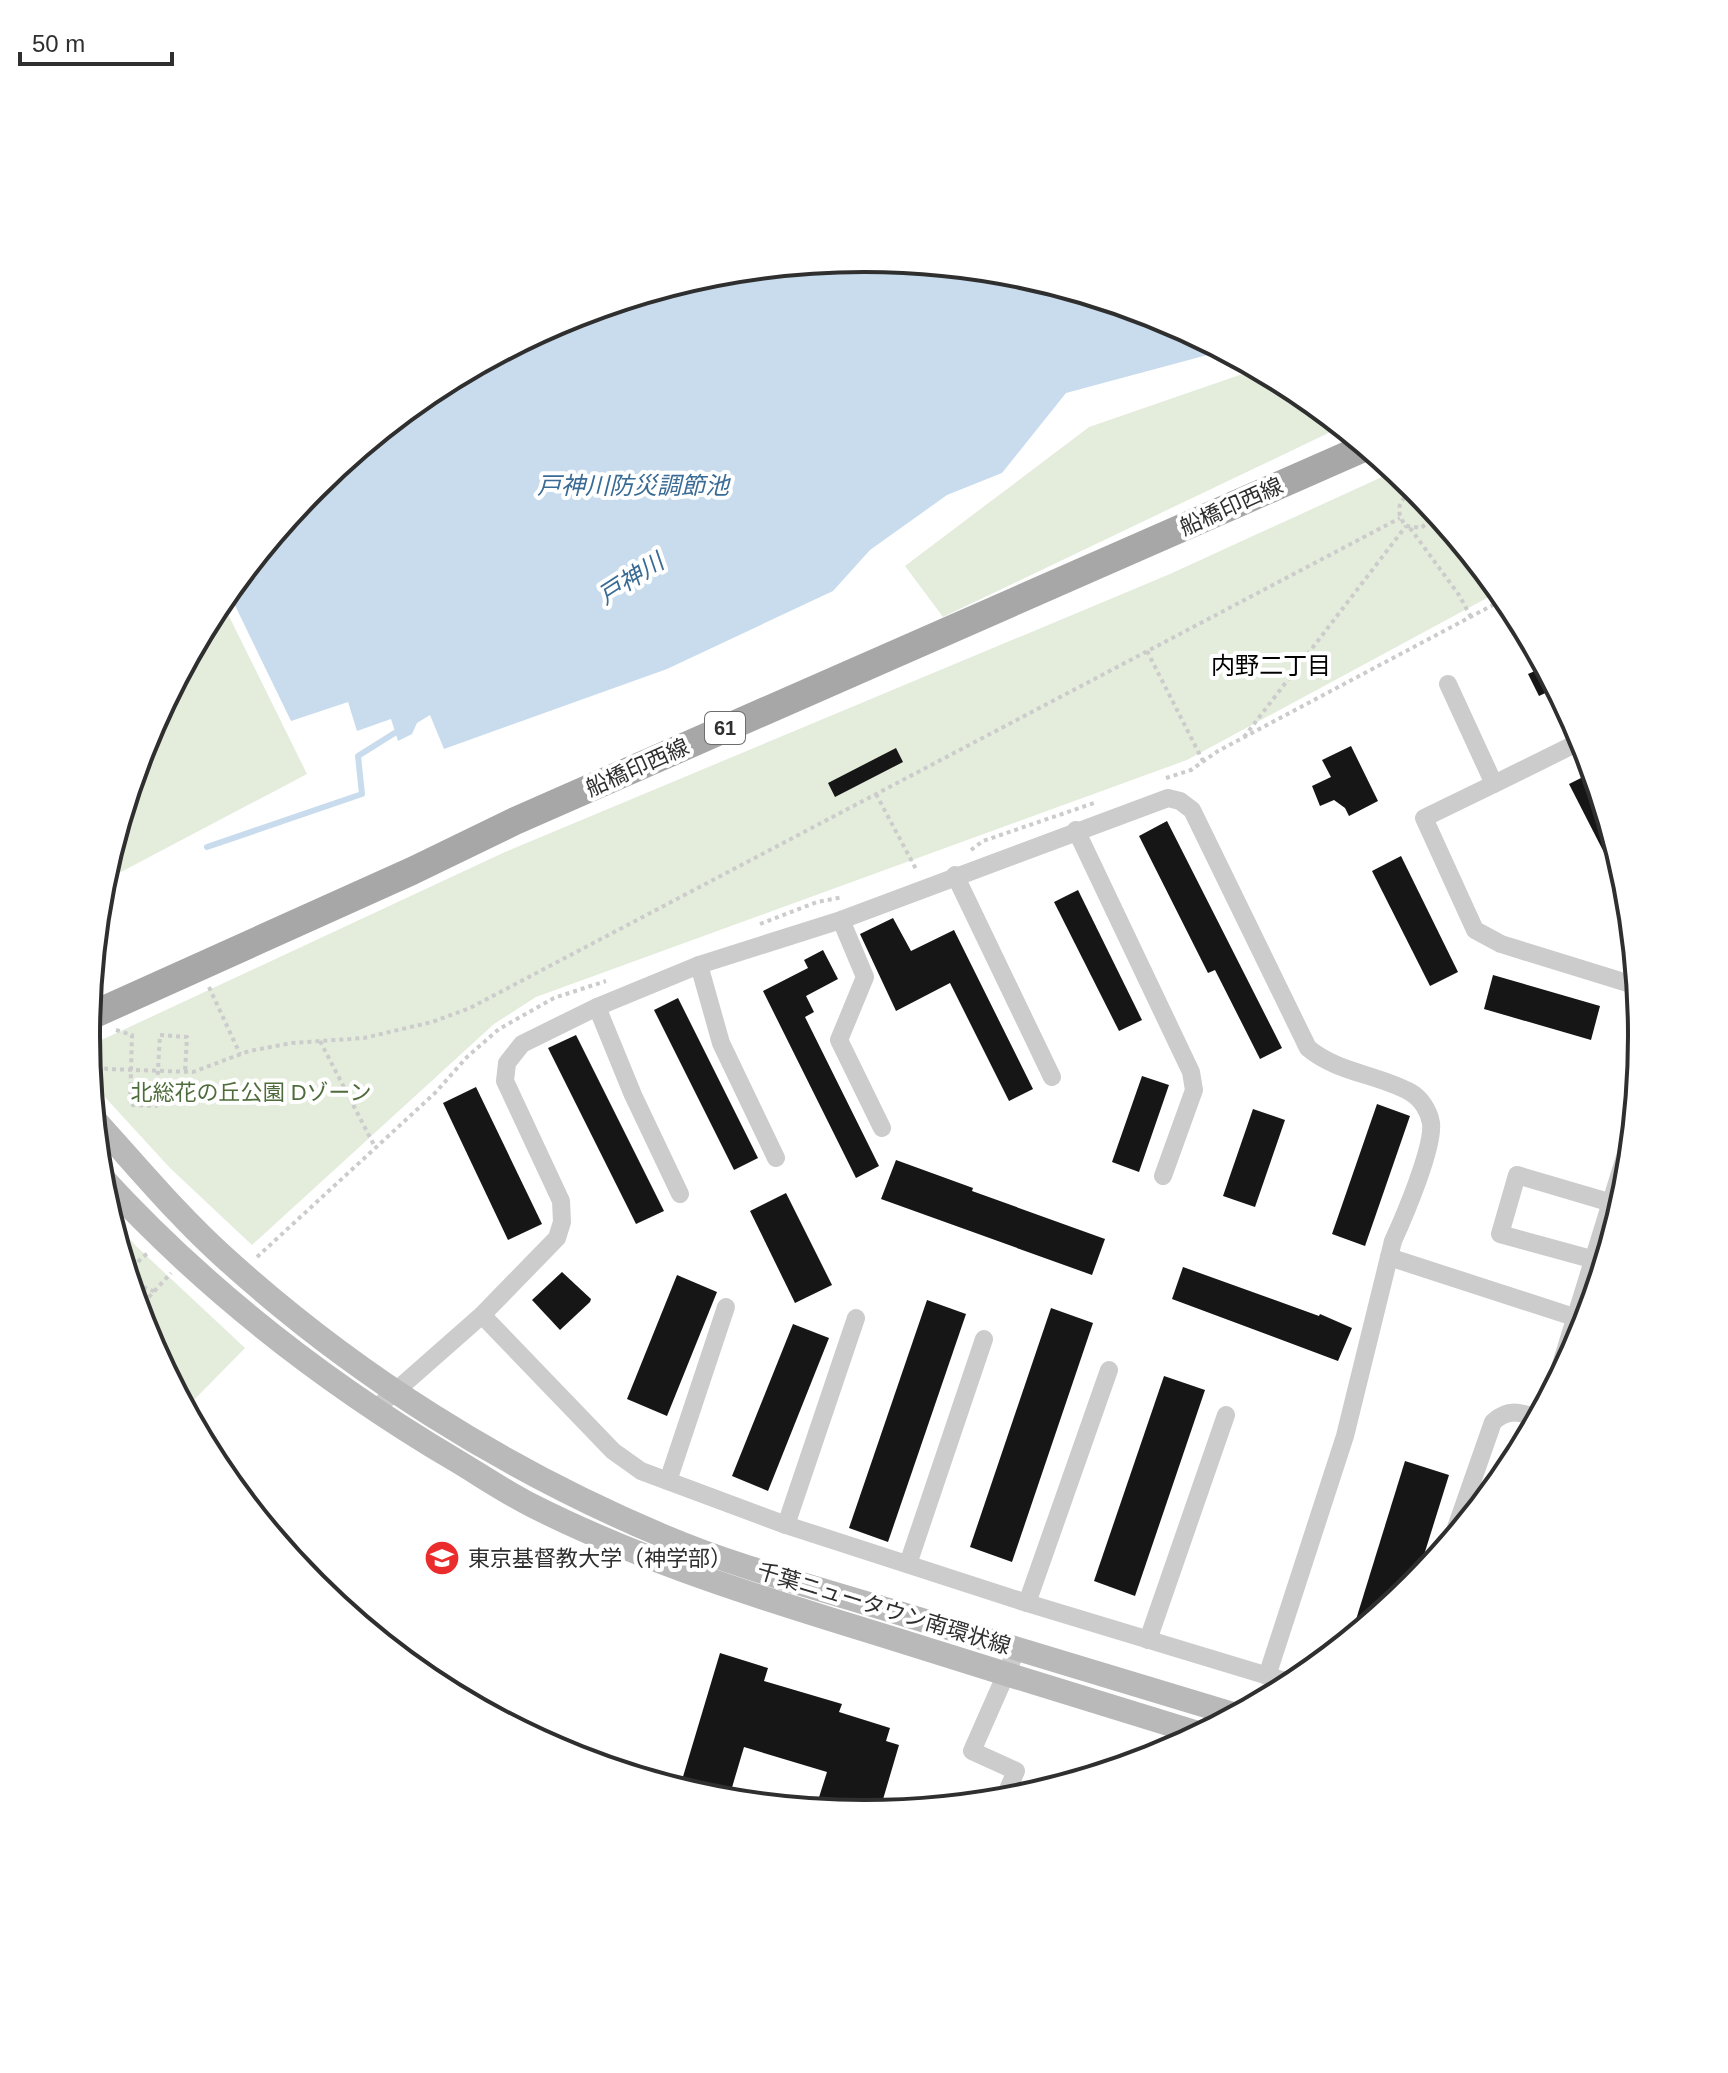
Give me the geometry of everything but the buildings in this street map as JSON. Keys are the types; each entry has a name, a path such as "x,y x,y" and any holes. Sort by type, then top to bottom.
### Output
{"main road":[{"name":"船橋印西線","path":"101,1011 412,871 515,821 1355,452"},
{"name":"千葉ニュータウン南環状線","path":"107,1133 159,1192 224,1257 301,1322 395,1391 549,1483 665,1537 785,1579 1222,1711"},
{"name":"千葉ニュータウン南環状線","path":"116,1192 200,1276 281,1342 373,1411 532,1506 656,1561 778,1604 1185,1729"}],"street":[{"path":"1448,684 1494,784"},
{"path":"1571,746 1424,818 1475,930 1501,944 1626,982"},
{"path":"373,1411 482,1315 557,1238 562,1222 561,1201 508,1090 504,1073 507,1063 522,1044 597,1007 699,965 841,920 1168,798 1180,801 1192,810 1308,1048 1331,1064 1410,1092 1426,1109 1431,1123 1430,1137 1389,1257 1345,1436 1267,1676"},
{"path":"1076,830 1191,1072 1194,1090 1163,1176"},
{"path":"955,875 1052,1077"},
{"path":"841,920 865,977 839,1040 882,1128"},
{"path":"699,965 721,1043 776,1158"},
{"path":"597,1007 633,1095 680,1194"},
{"path":"1594,1260 1500,1234 1517,1175 1609,1202"},
{"path":"1389,1257 1574,1317"},
{"path":"668,1481 726,1307"},
{"path":"482,1315 613,1451 641,1471 786,1525 1277,1679"},
{"path":"786,1525 856,1318"},
{"path":"908,1564 984,1339"},
{"path":"1027,1603 1109,1370"},
{"path":"1461,1512 1493,1422 1502,1413 1512,1411 1528,1415"},
{"path":"1148,1640 1226,1415"},
{"path":"1009,1787 1016,1771 972,1751 1017,1649"}],"path":[{"path":"1405,497 1398,509 1400,518 1459,595 1471,617"},
{"path":"101,1067 193,1072 240,1054 292,1043 364,1038 432,1022 470,1008 1400,518"},
{"path":"1242,738 1408,527 1426,525 1428,522"},
{"path":"1147,651 1203,761"},
{"path":"876,794 917,871"},
{"path":"208,985 240,1054"},
{"path":"115,1028 117,1032 132,1035 130,1105 156,1106 160,1035 187,1037 185,1072"},
{"path":"320,1041 375,1147"},
{"path":"136,1266 143,1256 153,1253"},
{"path":"147,1299 173,1271"},
{"path":"142,1286 154,1291"}],"green space":[{"path":"1244,374 1331,432 943,617 905,566 1089,427"},
{"name":"北総花の丘公園 Dゾーン","path":"1383,476 1438,533 1489,597 1187,760 536,997 494,1024 252,1245 170,1168 103,1095 100,1041 505,852 1170,574"},
{"path":"228,614 307,774 118,874 126,839 158,744 202,654"},
{"path":"127,1236 137,1247 245,1348 193,1401 158,1329"}],"water":[{"name":"戸神川防災調節池","path":"864,272 964,279 1013,287 1110,313 1209,355 1066,393 1002,473 947,495 870,550 833,591 667,669 444,749 430,715 417,723 412,734 398,741 391,719 357,731 348,702 291,721 234,604 258,571 324,496 399,430 482,375 572,331 618,313 715,287 764,279"}],"waterway":[{"name":"戸神川","path":"207,847 362,794 358,756 401,729"}],"place":[{"name":"東京基督教大学（神学部）","path":"442,1558"}],"district":[{"name":"内野二丁目","path":"1271,666"}]}
